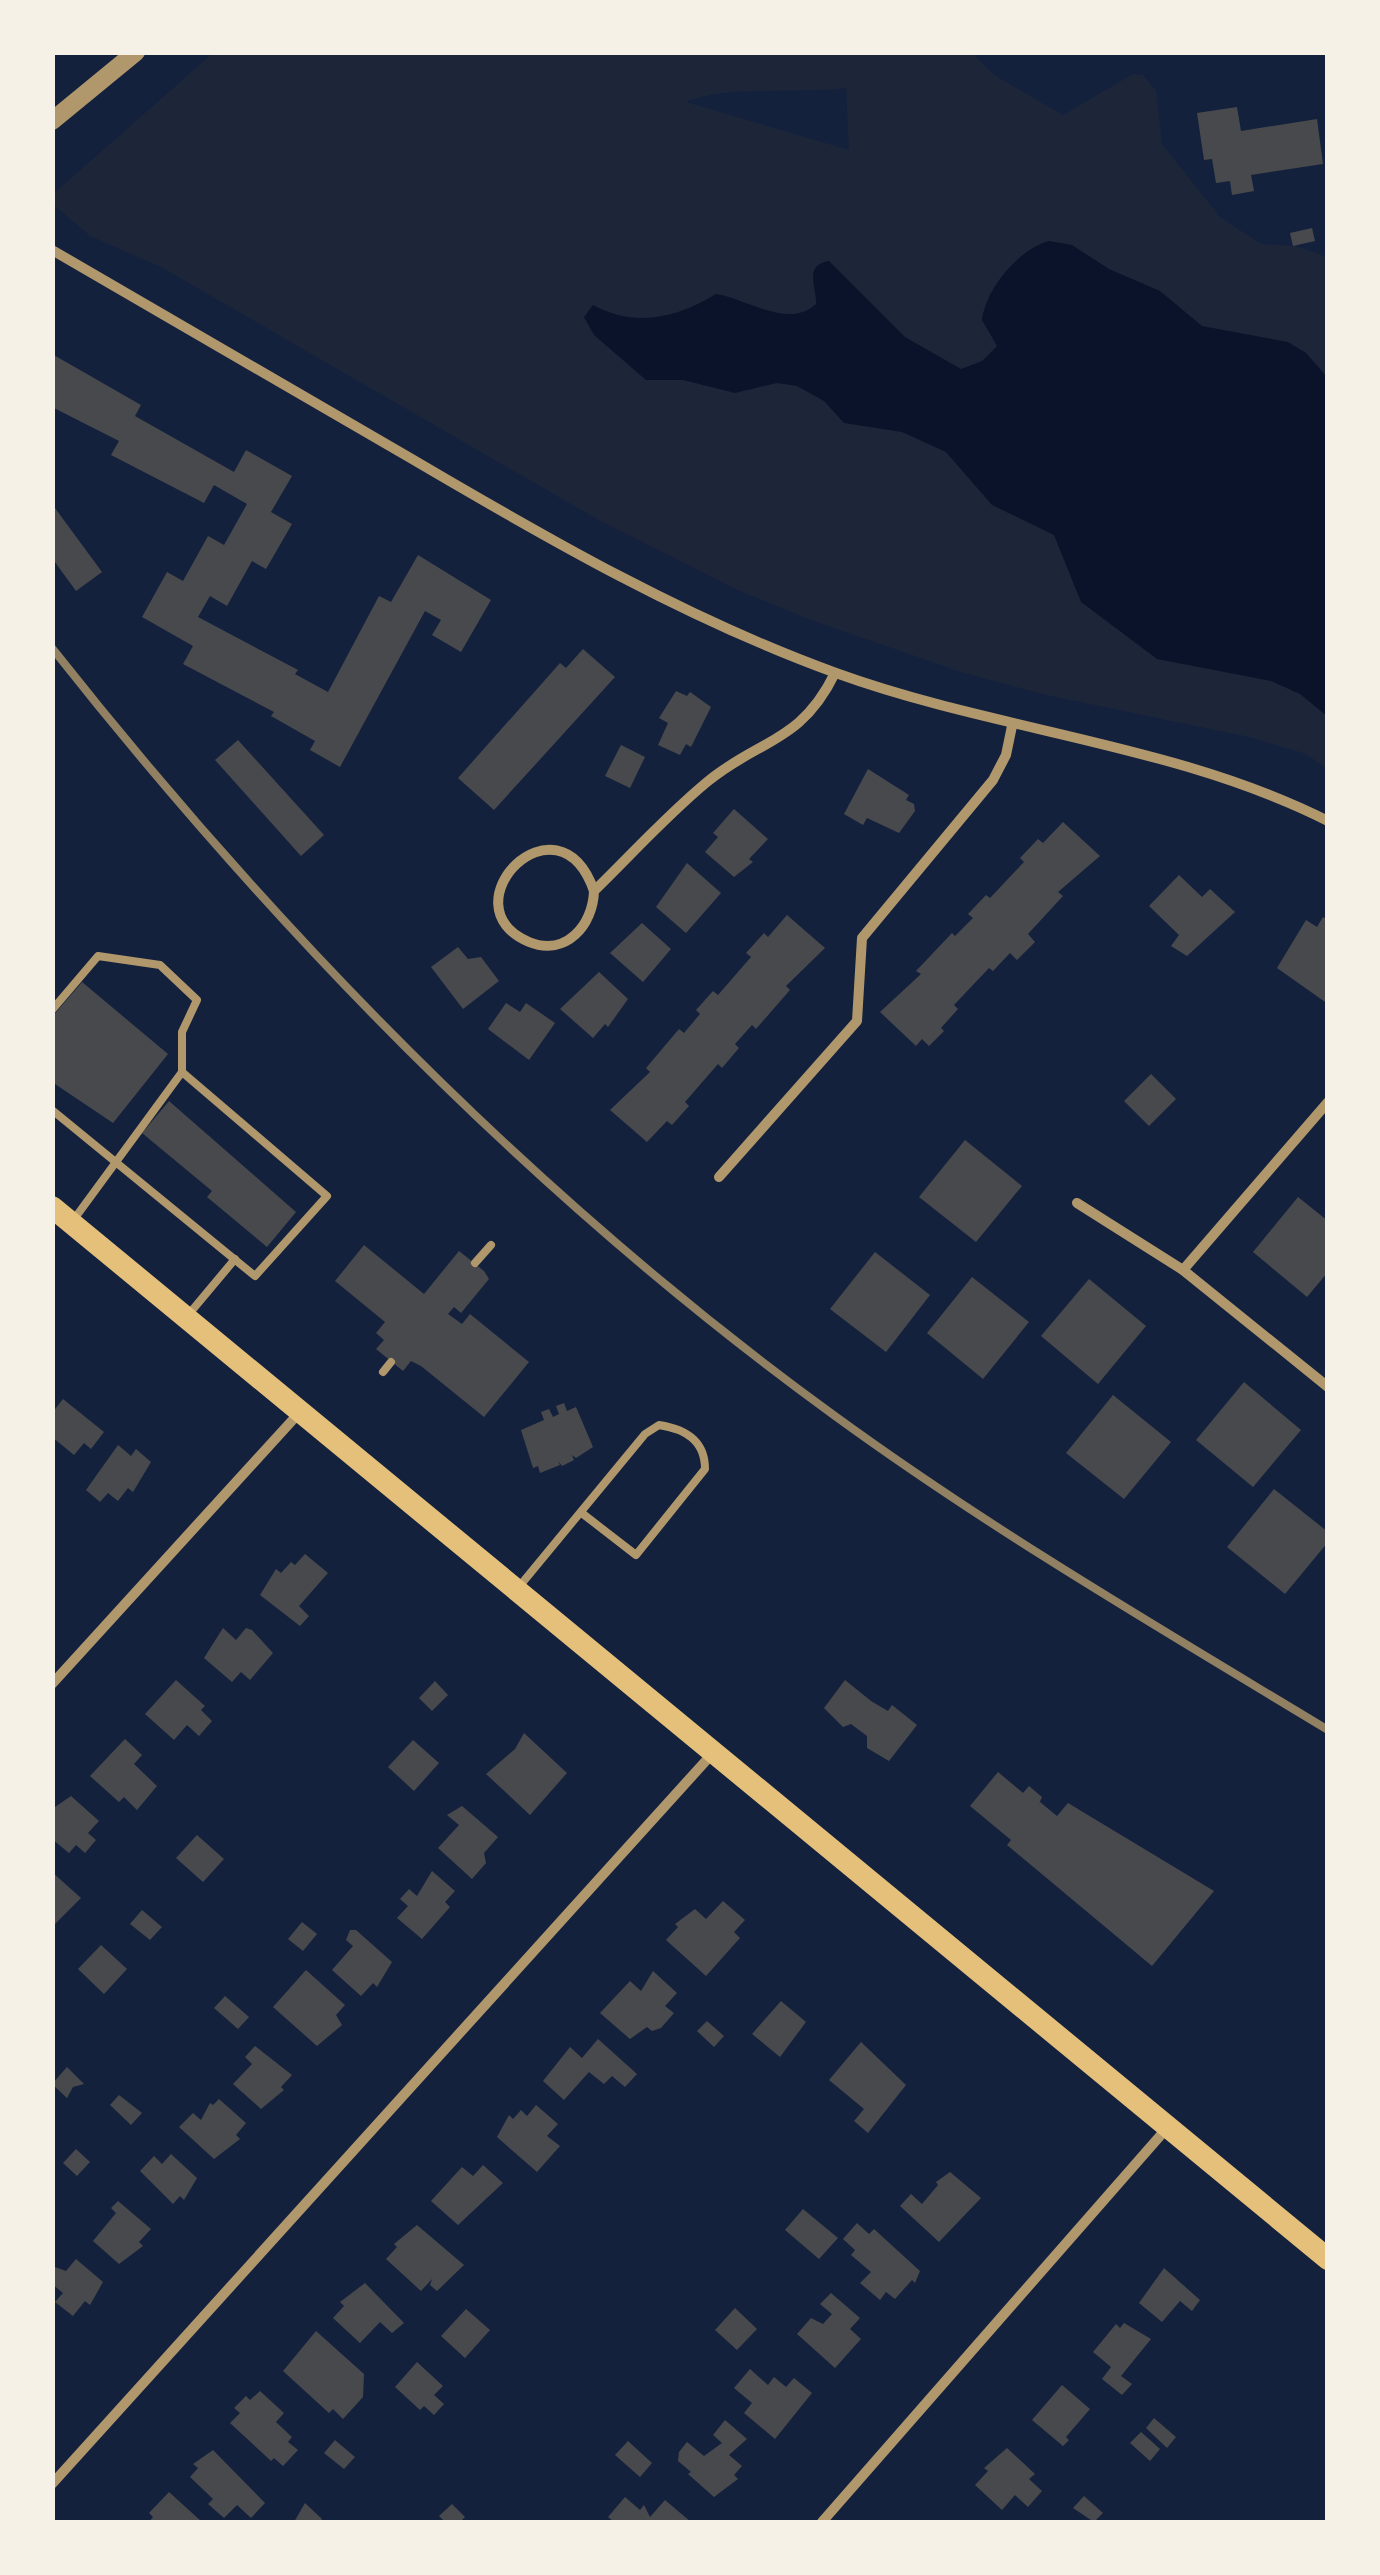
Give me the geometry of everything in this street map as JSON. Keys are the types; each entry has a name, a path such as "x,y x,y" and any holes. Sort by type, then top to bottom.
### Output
{"main road":[{"path":"52,1206 1328,2260"}],"street":[{"path":"52,121 136,52"},
{"path":"52,250 561,545 673,603 834,673 1012,726 1232,780 1328,820"},
{"path":"594,891 588,873 575,860 540,850 522,857 508,869 500,886 499,905 505,922 518,936 553,946 571,939 594,910 594,891 709,780 777,742 803,720 822,699 834,673"},
{"path":"719,1177 857,1020 862,938 994,780 1006,755 1012,726"},
{"path":"1183,1270 1328,1102"},
{"path":"1076,1203 1183,1270 1328,1388"},
{"path":"52,1684 300,1412"},
{"path":"52,2484 713,1753"},
{"path":"822,2522 1167,2128"}],"lane":[{"path":"52,1010 98,956 160,965 197,1000 182,1032 182,1072 72,1223"},
{"path":"52,1110 255,1276 327,1196 182,1072"},
{"path":"475,1263 491,1245"},
{"path":"186,1318 235,1259"},
{"path":"383,1372 391,1362"},
{"path":"516,1590 583,1514 645,1434 659,1425 678,1428 692,1436 705,1455 704,1469 636,1555 583,1514"}],"shaded area":[{"path":"213,53 972,53 994,75 1063,115 1133,74 1143,75 1156,91 1162,144 1220,217 1261,244 1296,246 1327,257 1327,769 1306,754 1249,737 1042,694 961,672 738,590 597,519 163,268 90,236 53,204 52,195","holes":["846,88 849,150 686,102 721,93"]},
{"path":"1049,241 1072,245 1109,269 1160,291 1202,326 1288,342 1306,353 1327,377 1327,716 1300,694 1271,681 1157,659 1081,602 1054,535 992,505 946,452 902,432 844,423 824,401 797,386 777,383 735,393 683,380 646,380 594,335 584,317 593,305 625,316 656,317 686,309 716,294 793,314 816,304 814,272 821,263 829,261 905,337 961,369 982,361 997,346 982,320 997,283 1026,252"}],"building":[{"path":"1237,107 1241,131 1317,119 1323,164 1251,175 1254,191 1232,195 1230,181 1216,183 1212,159 1204,160 1197,113"},
{"path":"1312,228 1315,241 1293,246 1290,233"},
{"path":"52,354 141,405 135,416 234,472 246,450 292,476 271,512 292,524 266,569 252,561 227,606 210,596 198,617 298,670 295,674 328,692 379,596 391,602 418,555 491,600 461,652 432,635 441,620 425,611 340,767 310,750 315,741 271,716 274,712 183,664 193,646 142,617 167,572 183,581 208,536 224,545 247,504 214,485 204,503 111,455 119,441 52,407"},
{"path":"52,504 102,572 76,591 52,558"},
{"path":"583,649 615,677 494,810 458,778 560,663 566,668"},
{"path":"676,691 687,696 690,692 711,707 691,747 686,744 680,755 658,745 668,723 659,718"},
{"path":"238,740 324,835 301,856 215,760"},
{"path":"621,745 645,757 630,788 605,776"},
{"path":"868,769 909,795 906,800 914,804 915,811 899,833 867,818 863,825 844,814"},
{"path":"734,809 768,839 749,859 753,862 734,877 705,852 718,837 713,833"},
{"path":"1063,822 1100,856 1058,892 1063,896 1028,934 1035,942 1017,960 1010,953 993,971 989,968 954,1005 958,1009 941,1028 944,1031 929,1046 922,1039 916,1046 880,1012 921,974 916,971 952,933 955,936 973,918 968,914 986,895 990,898 1024,862 1020,858 1038,839 1043,843"},
{"path":"687,863 721,893 686,933 656,907"},
{"path":"1179,875 1202,897 1210,889 1235,912 1187,956 1171,946 1179,935 1149,906"},
{"path":"787,915 825,948 786,986 790,990 756,1029 752,1025 735,1044 739,1048 722,1068 718,1064 685,1102 689,1106 672,1125 667,1121 647,1142 610,1110 650,1072 646,1068 679,1029 684,1033 700,1014 696,1010 713,991 718,995 751,957 746,953 764,933 768,937"},
{"path":"1323,917 1328,920 1328,1004 1277,968 1306,920 1317,927"},
{"path":"642,923 671,949 643,982 610,953"},
{"path":"458,947 468,959 481,957 499,981 463,1009 431,967"},
{"path":"599,972 628,999 608,1027 605,1024 593,1038 560,1009"},
{"path":"82,982 168,1054 113,1123 52,1082 52,1017"},
{"path":"506,1003 520,1012 526,1003 555,1023 529,1060 488,1029"},
{"path":"1151,1074 1176,1099 1149,1126 1124,1101"},
{"path":"169,1101 296,1212 267,1247 207,1197 212,1191 142,1133"},
{"path":"965,1140 1022,1186 976,1242 919,1197"},
{"path":"1298,1197 1328,1221 1328,1272 1307,1297 1253,1252"},
{"path":"364,1245 424,1294 459,1251 484,1271 489,1279 461,1313 454,1307 448,1314 462,1324 470,1314 529,1362 484,1417 421,1366 411,1361 403,1371 376,1349 384,1340 376,1333 385,1322 335,1281"},
{"path":"875,1252 930,1295 886,1352 830,1309"},
{"path":"972,1277 1029,1322 983,1379 927,1333"},
{"path":"1089,1279 1146,1326 1098,1384 1041,1336"},
{"path":"1244,1382 1301,1430 1253,1487 1196,1440"},
{"path":"1113,1395 1171,1442 1124,1499 1066,1453"},
{"path":"63,1399 104,1432 91,1449 84,1443 74,1455 52,1437 52,1413"},
{"path":"564,1403 567,1411 576,1407 593,1447 576,1458 572,1455 574,1460 562,1466 558,1461 560,1465 540,1473 538,1466 533,1468 521,1430 544,1420 541,1412 549,1409 553,1417 559,1414 556,1406"},
{"path":"118,1445 131,1456 136,1449 151,1462 133,1492 128,1488 118,1501 108,1493 100,1502 86,1490"},
{"path":"1274,1489 1328,1532 1328,1542 1285,1594 1227,1547"},
{"path":"305,1554 328,1573 299,1606 309,1616 300,1626 260,1595 276,1569 281,1573"},
{"path":"223,1628 236,1640 246,1628 252,1630 273,1653 250,1680 241,1672 232,1682 204,1658"},
{"path":"176,1680 205,1706 201,1710 212,1721 199,1736 187,1725 174,1740 145,1714"},
{"path":"845,1680 871,1701 888,1711 892,1705 917,1725 889,1761 867,1748 867,1736 851,1724 843,1727 824,1708"},
{"path":"435,1681 448,1695 432,1711 419,1698"},
{"path":"524,1733 567,1773 530,1815 486,1774 515,1749"},
{"path":"125,1739 142,1755 134,1764 157,1786 137,1810 124,1797 119,1802 90,1776"},
{"path":"413,1740 439,1763 414,1791 388,1767"},
{"path":"998,1772 1023,1793 1029,1786 1042,1797 1038,1806 1040,1802 1057,1816 1068,1803 1214,1891 1152,1966 1007,1845 1011,1840 970,1806"},
{"path":"71,1796 99,1821 88,1833 96,1840 85,1853 76,1845 69,1853 52,1839 52,1809"},
{"path":"462,1806 498,1837 484,1853 486,1863 472,1879 438,1848 459,1825 447,1815"},
{"path":"197,1835 224,1859 203,1882 176,1858"},
{"path":"432,1871 455,1891 445,1902 450,1907 422,1939 397,1918 408,1906 400,1899 409,1889 417,1896"},
{"path":"52,1872 81,1898 55,1924 52,1923"},
{"path":"723,1901 745,1920 734,1932 740,1938 706,1976 666,1940 678,1927 675,1924 695,1909 706,1919"},
{"path":"142,1910 162,1927 150,1940 130,1924"},
{"path":"302,1922 317,1934 303,1951 288,1939"},
{"path":"350,1930 356,1930 392,1962 377,1987 373,1983 361,1996 332,1970 353,1946 346,1940"},
{"path":"101,1945 127,1969 104,1994 78,1969"},
{"path":"306,1970 345,2005 336,2015 342,2025 317,2046 273,2007"},
{"path":"653,1971 677,1993 665,2006 674,2013 661,2028 652,2031 647,2027 630,2039 600,2013 630,1981 641,1991"},
{"path":"225,1996 249,2017 238,2029 214,2008"},
{"path":"781,2001 806,2022 780,2057 752,2034"},
{"path":"707,2021 724,2036 714,2047 697,2031"},
{"path":"598,2039 637,2074 625,2087 612,2076 604,2084 589,2072 564,2100 543,2081 570,2047 582,2058"},
{"path":"861,2042 906,2085 868,2133 854,2121 864,2109 829,2080"},
{"path":"255,2046 292,2075 281,2087 284,2090 261,2109 233,2084 252,2064 245,2057"},
{"path":"67,2067 84,2084 73,2087 67,2098 52,2084"},
{"path":"119,2095 142,2113 131,2125 110,2105"},
{"path":"219,2099 246,2123 236,2135 240,2139 214,2159 179,2127 193,2113 201,2120 210,2103 213,2105"},
{"path":"536,2105 558,2124 547,2136 560,2146 537,2172 497,2137 509,2115 513,2119 521,2110 527,2116"},
{"path":"76,2149 90,2162 77,2176 63,2163"},
{"path":"171,2154 197,2178 184,2200 180,2196 173,2204 140,2171 154,2156 162,2164"},
{"path":"483,2165 503,2183 458,2225 431,2201 462,2167 473,2176"},
{"path":"950,2172 981,2198 939,2242 900,2206 911,2194 922,2204 938,2185 936,2182"},
{"path":"118,2201 151,2229 139,2242 143,2246 119,2264 93,2241 116,2213 111,2208"},
{"path":"803,2209 838,2238 819,2259 785,2230"},
{"path":"857,2223 869,2234 874,2229 920,2271 915,2283 912,2280 895,2299 886,2292 880,2300 860,2283 871,2272 851,2255 855,2250 843,2239"},
{"path":"417,2225 464,2265 437,2291 430,2285 432,2279 421,2291 386,2259 397,2247 394,2244"},
{"path":"76,2259 103,2282 90,2305 85,2301 73,2316 55,2302 63,2293 52,2284 52,2266 66,2271"},
{"path":"1164,2268 1200,2300 1192,2311 1180,2301 1162,2322 1139,2303"},
{"path":"365,2283 404,2323 392,2333 380,2322 360,2343 333,2318 344,2306 340,2302"},
{"path":"831,2293 860,2318 850,2329 861,2339 835,2368 797,2334 811,2318 823,2324 832,2314 820,2304"},
{"path":"735,2308 757,2329 737,2350 715,2330"},
{"path":"466,2309 490,2330 465,2358 441,2336"},
{"path":"1124,2323 1151,2339 1121,2376 1132,2384 1122,2395 1102,2379 1111,2367 1093,2352 1116,2324 1120,2328"},
{"path":"316,2331 364,2374 363,2397 343,2419 333,2409 329,2413 283,2371"},
{"path":"417,2362 443,2386 434,2395 444,2404 434,2415 424,2406 420,2410 395,2387"},
{"path":"750,2369 768,2385 774,2377 786,2387 794,2378 812,2393 775,2439 744,2413 752,2403 734,2388"},
{"path":"1062,2385 1090,2409 1063,2446 1032,2420"},
{"path":"260,2391 284,2413 276,2422 292,2437 288,2442 298,2450 283,2466 274,2458 271,2461 230,2423 240,2413 234,2408 246,2396 250,2400"},
{"path":"1154,2418 1176,2437 1167,2448 1146,2428"},
{"path":"725,2420 747,2439 729,2455 742,2466 734,2475 738,2479 714,2497 688,2474 691,2472 678,2461 679,2452 687,2442 704,2456 722,2443 713,2435"},
{"path":"1141,2432 1160,2449 1150,2461 1130,2443"},
{"path":"335,2440 355,2457 344,2469 324,2453"},
{"path":"628,2441 652,2463 640,2477 615,2455"},
{"path":"1007,2448 1035,2474 1029,2479 1042,2491 1028,2507 1015,2495 1002,2510 975,2485 988,2471 984,2468"},
{"path":"213,2450 265,2503 251,2518 237,2505 224,2518 208,2504 213,2499 190,2477 198,2468 193,2464"},
{"path":"169,2492 202,2522 149,2522 153,2517 149,2513"},
{"path":"1084,2496 1103,2513 1094,2522 1073,2508"},
{"path":"625,2497 640,2510 644,2505 650,2517 665,2500 691,2522 614,2522 608,2517"},
{"path":"305,2503 322,2519 319,2522 294,2522"},
{"path":"452,2504 465,2517 460,2522 445,2522 439,2516"}],"railway":[{"path":"52,648 228,859 321,960 517,1154 620,1246 726,1333 895,1458 1078,1578 1328,1730"}]}
